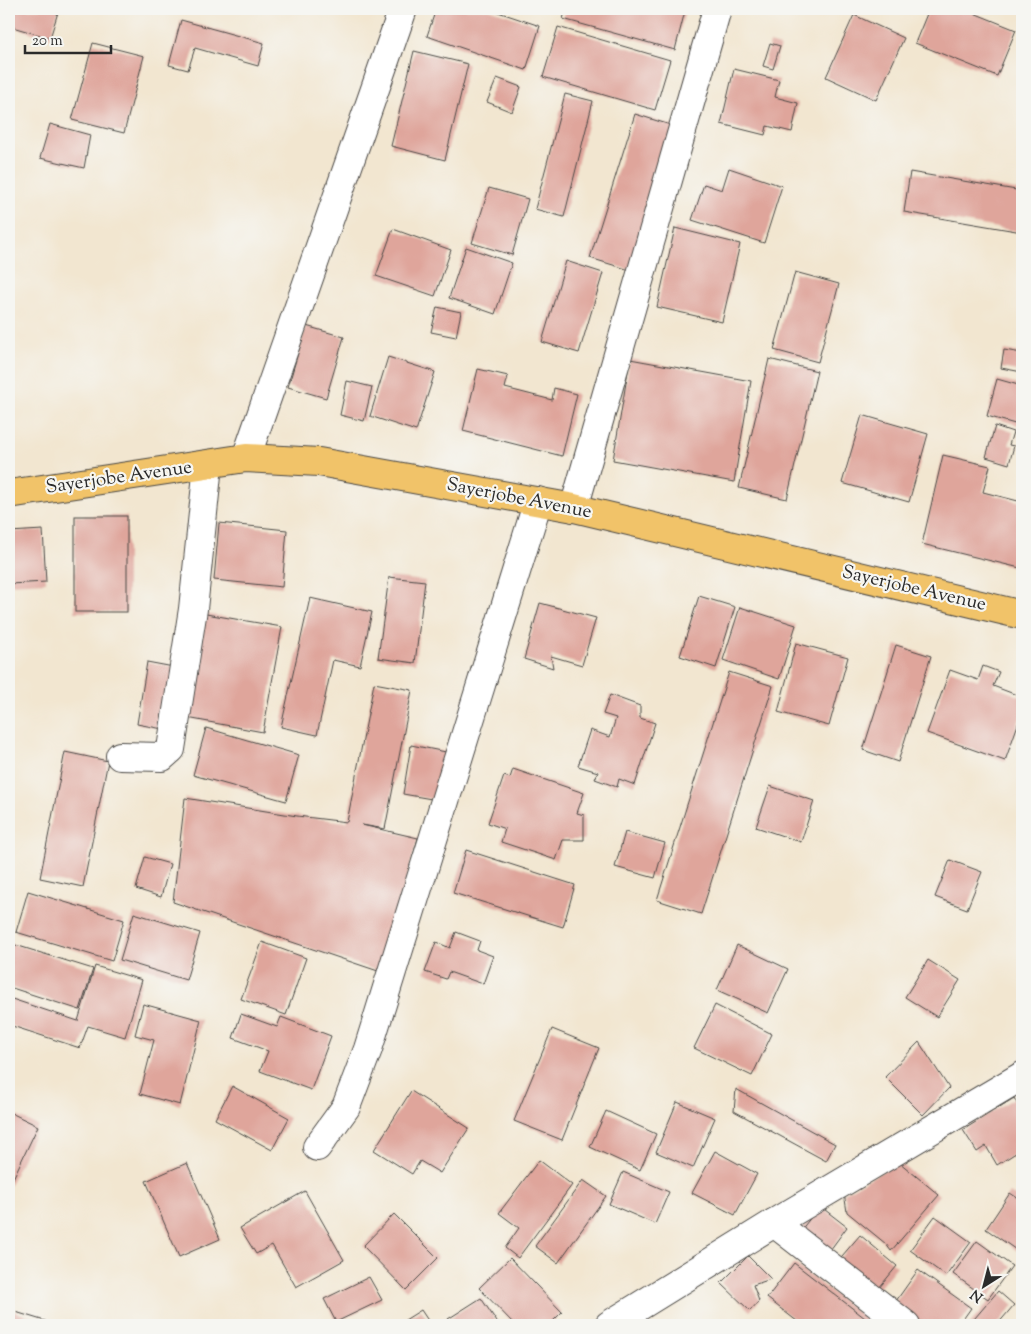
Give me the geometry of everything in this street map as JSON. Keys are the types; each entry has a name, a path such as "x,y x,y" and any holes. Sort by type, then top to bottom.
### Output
{"main road":[{"name":"Sayerjobe Avenue","path":"9,494 246,458 319,462 574,508 1022,614"}],"street":[{"path":"246,458 403,9"},
{"path":"574,508 717,9"},
{"path":"120,756 162,758 170,748 193,609 208,465"},
{"path":"317,1146 346,1107 368,1049 538,501"},
{"path":"610,1325 774,1223 1022,1076"},
{"path":"774,1223 906,1325"}],"building":[{"path":"9,9 59,9 50,38 9,26"},
{"path":"436,9 489,9 540,26 526,70 427,36"},
{"path":"566,9 675,9 685,11 675,50 563,19"},
{"path":"929,9 964,9 1016,30 997,76 915,43"},
{"path":"854,15 904,38 876,100 826,77"},
{"path":"181,20 264,43 258,66 195,48 188,70 169,65"},
{"path":"558,27 670,60 655,110 543,77"},
{"path":"93,43 144,56 124,133 72,120"},
{"path":"770,43 780,46 773,69 763,66"},
{"path":"414,51 468,64 445,160 391,146"},
{"path":"734,69 779,80 775,97 798,103 792,132 767,126 765,135 721,124"},
{"path":"497,78 521,87 512,112 487,102"},
{"path":"565,94 593,101 564,217 535,209"},
{"path":"635,114 677,127 633,271 590,258"},
{"path":"50,124 90,135 84,168 40,158"},
{"path":"729,168 782,186 764,243 692,220 704,184 722,190"},
{"path":"910,172 1022,191 1022,232 904,212"},
{"path":"489,188 528,199 512,255 472,243"},
{"path":"675,228 740,244 722,322 657,307"},
{"path":"393,229 451,250 435,296 376,276"},
{"path":"466,247 512,263 495,314 449,298"},
{"path":"566,261 603,273 579,353 542,342"},
{"path":"795,272 839,284 818,362 774,350"},
{"path":"437,307 461,312 456,337 431,332"},
{"path":"306,326 344,337 326,398 288,387"},
{"path":"1004,350 1022,353 1022,372 1001,368"},
{"path":"388,357 435,372 416,431 370,416"},
{"path":"630,359 751,381 734,482 613,460"},
{"path":"769,359 817,371 787,499 739,488"},
{"path":"478,369 508,376 505,388 552,400 554,388 577,394 562,456 463,431"},
{"path":"997,379 1022,386 1022,426 987,416"},
{"path":"347,381 372,387 364,421 340,415"},
{"path":"862,415 928,434 909,502 842,483"},
{"path":"995,426 1013,432 1009,445 1014,446 1009,464 986,457"},
{"path":"943,455 990,466 983,492 1022,502 1020,568 922,544"},
{"path":"75,516 127,516 127,612 75,612"},
{"path":"219,523 287,530 282,587 214,580"},
{"path":"43,530 46,582 9,584 9,532"},
{"path":"389,577 425,581 415,663 378,658"},
{"path":"699,596 735,607 716,668 680,656"},
{"path":"310,598 372,612 360,666 333,660 317,735 281,727"},
{"path":"540,603 596,618 582,665 551,656 553,668 524,659"},
{"path":"740,607 796,625 779,679 723,660"},
{"path":"206,614 282,627 263,732 187,718"},
{"path":"796,643 848,657 829,726 778,712"},
{"path":"896,645 931,656 898,762 863,750"},
{"path":"147,662 179,668 168,730 137,724"},
{"path":"983,666 999,672 993,686 1022,697 1022,713 1005,761 927,733 950,670 978,680"},
{"path":"729,672 773,686 701,914 657,900"},
{"path":"374,683 412,690 385,829 362,825 418,838 381,972 173,902 185,798 347,822"},
{"path":"610,695 640,706 640,718 655,723 635,785 619,779 617,787 595,779 598,772 578,766 590,730 610,737 616,718 603,714"},
{"path":"206,728 299,755 286,801 193,775"},
{"path":"411,745 451,753 443,801 403,794"},
{"path":"65,752 108,761 83,887 40,878"},
{"path":"513,769 584,793 577,813 584,815 584,840 563,840 556,860 501,842 505,829 488,823 504,776 510,778"},
{"path":"770,786 814,801 801,842 756,827"},
{"path":"625,832 665,843 655,878 615,867"},
{"path":"466,850 575,885 563,927 453,893"},
{"path":"145,857 170,864 161,897 136,889"},
{"path":"950,860 982,872 967,909 935,897"},
{"path":"28,891 124,920 112,961 16,932"},
{"path":"134,913 200,933 186,980 120,960"},
{"path":"456,932 480,941 477,950 493,956 483,984 449,972 446,979 425,972 436,942 450,948"},
{"path":"262,942 306,958 286,1015 241,999"},
{"path":"9,943 93,969 80,1010 9,987"},
{"path":"737,945 788,969 768,1013 717,990"},
{"path":"928,960 960,980 937,1017 905,997"},
{"path":"95,966 142,980 125,1037 88,1026 80,1048 9,1025 9,998 78,1021"},
{"path":"143,1004 201,1020 180,1105 140,1094 154,1040 135,1035"},
{"path":"715,1005 772,1034 752,1076 694,1048"},
{"path":"241,1014 277,1027 281,1017 331,1036 311,1090 260,1071 268,1051 233,1038"},
{"path":"552,1029 599,1048 562,1140 514,1121"},
{"path":"919,1042 949,1088 923,1115 885,1077"},
{"path":"232,1086 289,1118 272,1150 215,1119"},
{"path":"736,1089 835,1144 826,1161 734,1111"},
{"path":"411,1091 469,1128 440,1173 420,1161 412,1174 374,1150"},
{"path":"1014,1098 1022,1112 1022,1149 997,1165 986,1146 977,1152 963,1130"},
{"path":"677,1102 715,1118 693,1168 656,1152"},
{"path":"606,1111 656,1134 640,1170 590,1147"},
{"path":"9,1112 38,1126 9,1187"},
{"path":"715,1151 757,1174 735,1215 692,1193"},
{"path":"539,1160 572,1185 518,1258 505,1248 519,1228 499,1213"},
{"path":"899,1162 939,1195 891,1251 886,1244 847,1212 844,1193"},
{"path":"187,1163 220,1239 179,1257 146,1181"},
{"path":"623,1172 669,1192 655,1224 609,1204"},
{"path":"583,1180 606,1196 558,1263 535,1246"},
{"path":"305,1191 344,1260 296,1287 272,1245 256,1254 240,1228"},
{"path":"1010,1193 1022,1201 1022,1254 986,1229"},
{"path":"820,1206 847,1227 825,1257 797,1235"},
{"path":"394,1214 438,1258 406,1290 363,1246"},
{"path":"935,1216 971,1242 946,1276 910,1250"},
{"path":"860,1235 897,1266 874,1294 836,1263"},
{"path":"977,1241 1012,1266 988,1299 953,1274"},
{"path":"748,1256 771,1279 753,1285 759,1301 750,1311 721,1283"},
{"path":"510,1258 562,1312 549,1325 515,1325 479,1288"},
{"path":"794,1263 874,1325 802,1325 767,1298"},
{"path":"918,1270 971,1308 959,1325 915,1325 891,1308"},
{"path":"369,1277 382,1300 336,1322 324,1299"},
{"path":"998,1291 1014,1305 997,1325 969,1325"},
{"path":"481,1298 499,1325 452,1325 448,1319"},
{"path":"9,1310 58,1325 9,1325"},
{"path":"421,1310 431,1325 397,1325"}]}
